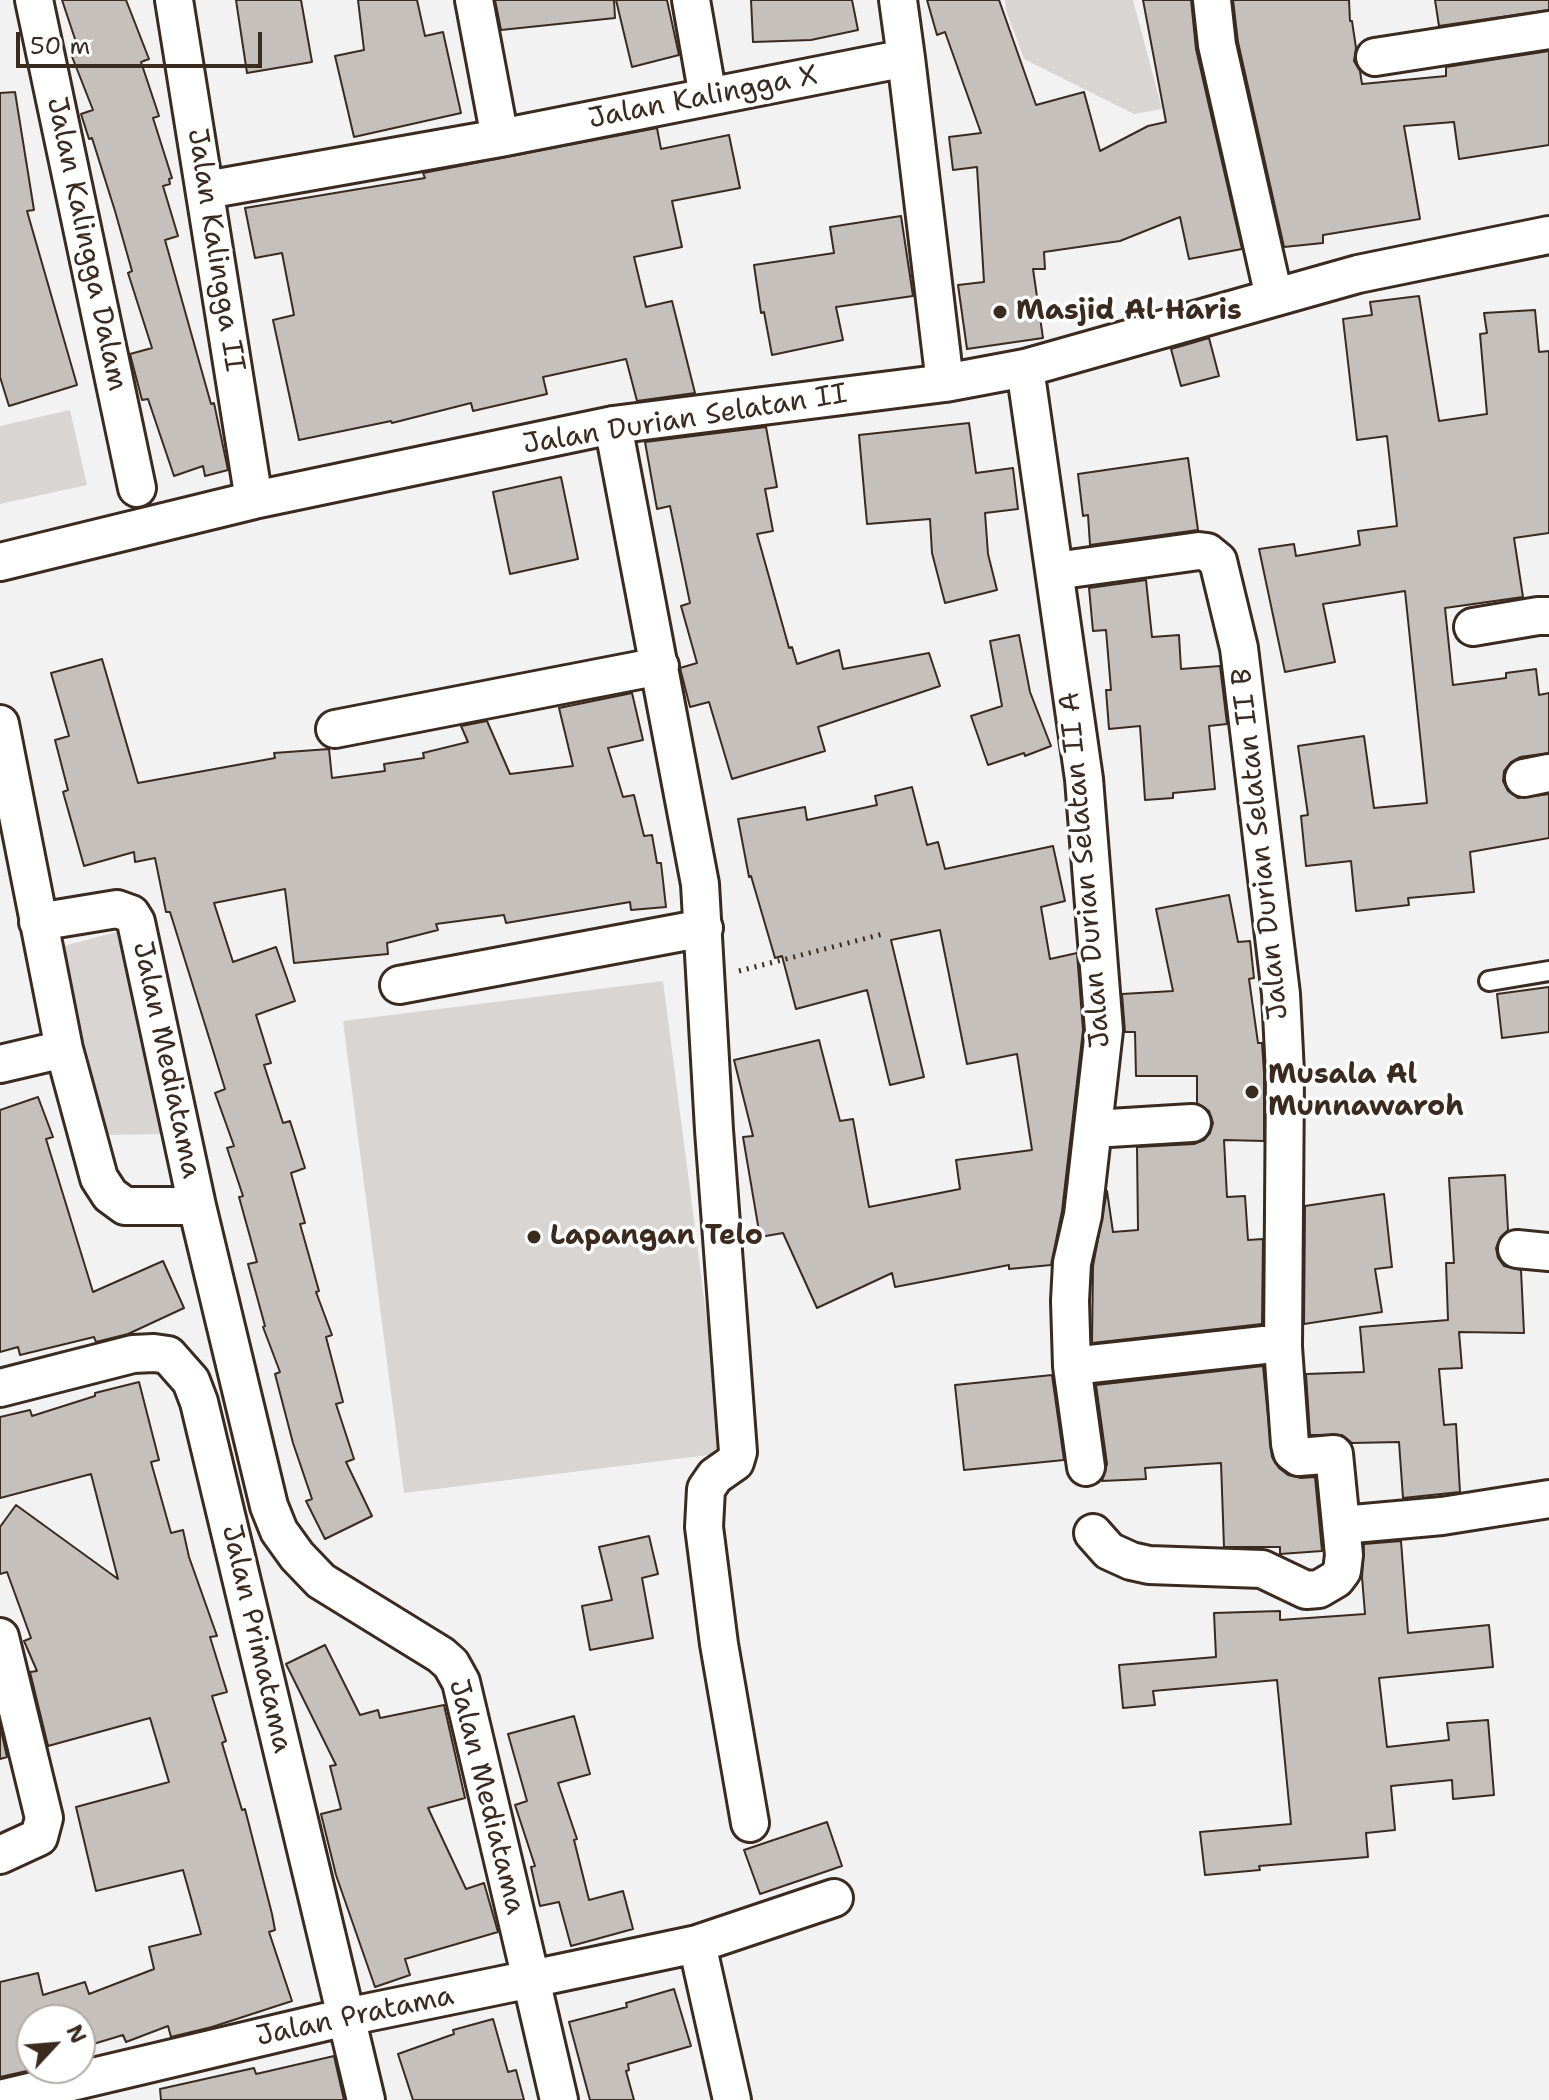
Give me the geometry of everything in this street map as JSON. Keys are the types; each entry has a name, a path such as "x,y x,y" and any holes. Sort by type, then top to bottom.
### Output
{"street":[{"name":"Jalan Kalingga Dalam","path":"34,0 137,488"},
{"name":"Jalan Kalingga II","path":"174,0 254,500"},
{"path":"474,0 500,138"},
{"path":"691,0 708,97"},
{"path":"898,0 945,383"},
{"path":"1212,0 1217,45 1274,297"},
{"path":"1375,57 1549,30"},
{"name":"Jalan Kalingga X","path":"206,190 500,138 906,58"},
{"name":"Jalan Durian Selatan II","path":"0,562 254,500 613,425 945,383 1025,368 1358,274 1549,235"},
{"name":"Jalan Durian Selatan II A","path":"1025,368 1084,779 1104,1030 1083,1215 1072,1263 1070,1301 1072,1366 1086,1467"},
{"path":"613,425 700,884 714,1130 738,1452 735,1462 715,1476 706,1489 704,1527 719,1644 750,1823"},
{"name":"Jalan Durian Selatan II B","path":"1055,571 1199,551 1207,552 1218,561 1239,648 1281,994 1285,1073 1283,1347 1290,1444 1292,1452 1299,1457 1334,1454 1342,1525"},
{"path":"1473,627 1549,616"},
{"path":"335,729 660,666"},
{"name":"Jalan Mediatama","path":"0,724 64,1049 103,1188 125,1206 197,1206"},
{"name":"Jalan Mediatama","path":"38,922 117,909 131,914 136,922 197,1206 269,1506 279,1531 321,1581 441,1655 451,1664 461,1682 531,1979"},
{"path":"399,985 704,928"},
{"path":"0,1064 64,1049"},
{"path":"1093,1129 1192,1123"},
{"path":"1072,1366 1264,1345"},
{"name":"Jalan Primatama","path":"0,1388 133,1354 154,1353 168,1355 191,1381 199,1402 366,2100"},
{"path":"1093,1533 1109,1551 1131,1561 1149,1565 1262,1569 1306,1590 1319,1589 1339,1576 1344,1555 1342,1525 1442,1516 1549,1499"},
{"path":"0,1637 44,1818 39,1837 0,1855"},
{"path":"559,2100 531,1979 697,1944 834,1898"},
{"path":"697,1944 732,2100"},
{"name":"Jalan Pratama","path":"0,2099 60,2093 346,2017 531,1979"}],"lane":[{"path":"1489,981 1549,971"}],"path":[{"path":"707,980 883,934"}],"shaded area":[{"path":"1005,0 1133,0 1162,109 1134,114 1024,59"},
{"path":"70,410 87,485 0,504 0,426"},
{"path":"120,931 163,1134 108,1135 60,947"},
{"name":"Lapangan Telo","path":"663,981 724,1453 404,1493 343,1021"}],"building":[{"path":"62,0 126,0 149,59 141,62 159,116 153,118 172,178 169,179 170,184 163,186 178,236 165,240 211,404 214,403 228,470 205,476 203,466 174,476 148,399 142,400 130,354 152,348 128,273 132,271 115,211 92,138 89,139 81,114 93,110 71,54 79,51"},
{"path":"236,0 301,0 312,62 247,73"},
{"path":"358,0 417,0 425,36 443,32 461,113 354,137 335,56 364,50"},
{"path":"495,0 614,0 615,18 501,30"},
{"path":"616,0 667,0 679,55 632,67"},
{"path":"751,0 852,0 858,30 811,40 753,42"},
{"path":"927,0 999,0 1036,105 1084,92 1100,151 1148,126 1166,122 1143,0 1191,0 1196,49 1242,249 1189,259 1180,217 1120,241 1044,252 1045,269 1033,269 1043,338 967,349 958,285 984,282 977,167 953,170 949,137 981,133 945,32 937,35"},
{"path":"1233,0 1349,0 1356,48 1354,61 1362,84 1446,76 1446,67 1549,51 1549,145 1459,159 1454,122 1404,126 1420,219 1323,235 1323,243 1284,247 1238,42"},
{"path":"1435,0 1549,0 1549,10 1439,26"},
{"path":"15,92 34,210 27,211 77,385 9,406 0,377 0,93"},
{"path":"657,128 661,149 729,135 740,188 672,201 682,247 634,257 646,307 672,301 695,393 637,401 626,359 543,377 547,394 473,411 471,403 392,423 299,440 273,320 294,315 282,253 255,258 245,208 425,178 423,173"},
{"path":"901,216 913,296 836,307 843,340 772,355 764,312 761,313 754,265 834,253 830,227"},
{"path":"1419,296 1439,421 1487,414 1480,334 1487,333 1484,313 1535,310 1539,352 1549,351 1549,533 1514,538 1523,597 1445,608 1453,685 1506,678 1506,673 1536,669 1539,695 1549,693 1549,753 1520,757 1511,762 1504,771 1503,781 1508,791 1518,798 1549,794 1549,838 1470,852 1474,892 1408,898 1409,905 1356,911 1351,861 1306,866 1301,816 1308,815 1298,746 1364,736 1374,808 1427,803 1405,591 1323,604 1335,662 1285,672 1259,549 1294,544 1296,556 1360,545 1358,531 1397,526 1387,436 1357,440 1343,319 1372,315 1370,302"},
{"path":"1209,338 1219,376 1181,386 1171,349"},
{"path":"969,423 976,473 1013,468 1018,509 985,513 988,554 997,590 945,603 932,553 930,519 867,524 859,435"},
{"path":"766,427 777,487 765,489 773,531 757,534 789,648 792,647 797,664 839,650 843,669 929,653 940,686 818,727 825,751 732,779 709,702 690,707 680,668 697,663 681,606 690,603 670,506 657,509 645,442"},
{"path":"1188,458 1198,530 1090,545 1088,515 1083,516 1078,474"},
{"path":"561,477 578,559 510,574 493,492"},
{"path":"1146,580 1152,637 1179,635 1181,669 1220,666 1227,724 1209,726 1215,789 1173,793 1173,798 1145,800 1140,726 1109,729 1106,690 1111,690 1106,630 1093,631 1089,588"},
{"path":"1019,635 1030,692 1051,746 988,765 971,716 1002,706 990,641"},
{"path":"102,659 138,783 275,758 274,753 329,749 332,778 385,771 384,764 424,758 423,753 468,742 461,726 487,721 510,774 573,766 559,708 632,693 643,740 608,748 623,797 634,795 644,836 652,835 657,863 661,863 666,907 631,910 630,902 506,923 504,915 436,924 438,930 387,943 388,954 294,963 285,889 214,903 233,962 276,947 295,1001 256,1015 271,1063 264,1065 283,1123 290,1121 305,1168 291,1173 305,1223 300,1224 319,1291 316,1292 332,1335 326,1337 343,1402 336,1404 354,1459 346,1462 372,1516 325,1539 306,1501 312,1499 293,1443 275,1374 280,1372 263,1327 248,1264 257,1262 239,1197 243,1196 227,1148 234,1146 215,1093 225,1089 170,912 166,912 155,858 135,862 134,852 84,866 63,792 68,790 55,740 69,736 51,673"},
{"path":"912,787 927,845 938,842 945,869 1053,846 1065,901 1041,907 1050,959 1077,953 1083,1030 1062,1211 1051,1265 1009,1269 1009,1265 895,1287 892,1273 817,1308 783,1233 760,1237 743,1137 753,1136 734,1060 819,1040 840,1121 853,1119 869,1207 960,1189 956,1160 1032,1150 1017,1054 967,1064 940,930 891,940 924,1077 890,1085 867,990 796,1009 782,956 775,958 749,877 738,819 805,807 807,820 877,805 875,796"},
{"path":"1229,895 1238,942 1250,941 1254,978 1249,979 1258,1043 1262,1043 1264,1141 1224,1140 1227,1197 1245,1196 1248,1240 1263,1239 1262,1324 1092,1343 1093,1266 1107,1191 1113,1232 1138,1230 1137,1147 1194,1144 1204,1140 1213,1123 1209,1111 1197,1103 1197,1076 1136,1076 1135,1032 1125,1032 1122,994 1173,991 1156,909"},
{"path":"1549,987 1549,1032 1502,1038 1497,994"},
{"path":"38,1097 53,1137 46,1139 93,1292 163,1261 184,1308 128,1334 96,1342 94,1337 20,1355 18,1347 0,1352 0,1110"},
{"path":"1505,1175 1508,1230 1496,1248 1504,1266 1521,1270 1524,1333 1459,1332 1462,1368 1439,1369 1444,1425 1456,1424 1460,1492 1403,1498 1399,1442 1352,1443 1342,1435 1310,1435 1306,1374 1364,1372 1360,1327 1448,1320 1446,1263 1454,1263 1449,1178"},
{"path":"1384,1194 1392,1267 1375,1269 1382,1312 1304,1324 1305,1206"},
{"path":"1263,1366 1272,1457 1288,1475 1315,1477 1322,1551 1280,1554 1280,1547 1224,1547 1221,1463 1145,1468 1146,1479 1102,1481 1107,1464 1096,1385"},
{"path":"1052,1375 1064,1460 964,1470 955,1385"},
{"path":"139,1382 159,1460 151,1462 171,1533 183,1530 189,1557 217,1636 210,1637 227,1692 212,1696 226,1741 222,1743 242,1810 245,1809 272,1914 275,1930 269,1932 292,2001 171,2037 168,2026 126,2042 123,2035 96,2043 96,2004 16,2004 16,2073 0,2077 0,1982 38,1973 43,1995 85,1982 89,1994 154,1969 149,1947 201,1934 183,1870 96,1891 76,1807 169,1782 150,1718 48,1746 30,1672 37,1671 24,1641 31,1638 7,1572 0,1574 0,1527 16,1505 118,1579 91,1474 0,1498 0,1417 30,1410 32,1416 95,1396 95,1393"},
{"path":"649,1536 658,1574 642,1578 653,1638 590,1650 582,1606 612,1600 599,1547"},
{"path":"1401,1541 1408,1633 1489,1625 1493,1667 1379,1678 1387,1747 1449,1740 1447,1723 1488,1720 1494,1795 1453,1799 1452,1780 1391,1786 1395,1830 1366,1833 1368,1857 1259,1866 1260,1870 1205,1875 1200,1832 1291,1824 1277,1680 1153,1691 1155,1705 1123,1708 1119,1665 1216,1657 1214,1613 1280,1611 1280,1620 1365,1614 1362,1577 1364,1544"},
{"path":"325,1645 360,1715 378,1710 380,1718 444,1705 465,1798 428,1808 466,1889 484,1883 498,1932 405,1959 410,1975 375,1987 336,1875 321,1814 341,1809 330,1766 336,1765 286,1664"},
{"path":"574,1716 590,1774 558,1783 577,1839 574,1840 589,1900 623,1891 633,1929 571,1946 559,1902 540,1906 531,1867 535,1866 515,1805 527,1801 508,1734"},
{"path":"0,1726 7,1757 0,1759"},
{"path":"827,1822 842,1866 760,1894 744,1850"},
{"path":"674,1989 691,2046 628,2064 629,2070 626,2071 634,2100 590,2100 569,2022 627,2007 626,2003"},
{"path":"493,2019 508,2072 516,2070 524,2100 413,2100 398,2054 454,2034 453,2030"},
{"path":"334,2056 344,2100 161,2100 160,2089 254,2068 256,2074"}],"place":[{"name":"Masjid Al Haris","path":"1000,312"},
{"name":"Musala Al Munnawaroh","path":"1252,1092"},
{"name":"Lapangan Telo","path":"534,1237"}]}
